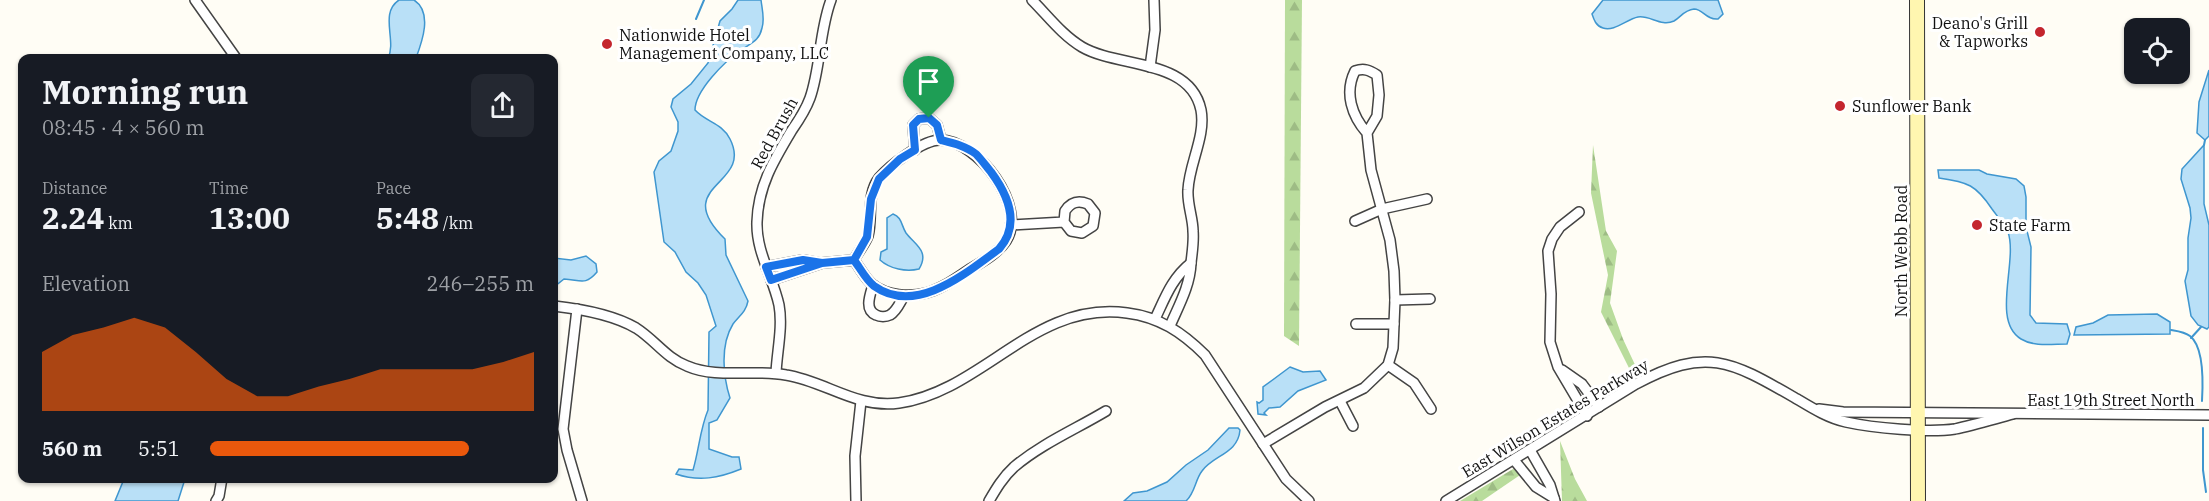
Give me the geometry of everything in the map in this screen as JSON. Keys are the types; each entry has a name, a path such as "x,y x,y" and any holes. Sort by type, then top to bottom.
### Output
{"main road":[{"name":"North Webb Road","path":"1917,0 1918,501"}],"street":[{"path":"195,0 233,54"},
{"name":"Red Brush","path":"776,373 780,308 758,243 756,224 762,186 767,171 810,100 821,33 831,0"},
{"path":"1032,0 1061,31 1082,47 1112,59 1175,75 1194,93 1200,107 1202,121 1190,172 1188,193 1193,231 1191,276 1170,326"},
{"path":"1150,67 1155,30 1154,0"},
{"path":"1263,444 1325,406 1364,388 1388,364 1393,348 1395,300 1390,240 1371,170 1367,133 1356,121 1352,108 1352,78 1355,71 1361,69 1370,70 1377,75 1379,95 1377,116 1367,133"},
{"path":"915,150 913,125 919,119 929,118 937,125 941,140"},
{"path":"941,140 960,145 975,154 985,165 1007,199 1010,225 1006,241 979,263 929,293 904,296 873,285 854,260 867,237 871,199 879,179 900,159 915,150 941,140"},
{"path":"1355,221 1382,209 1426,200"},
{"path":"1579,212 1560,227 1548,251 1551,294 1550,342 1558,366 1587,416"},
{"path":"1010,225 1064,222"},
{"path":"766,267 803,260 822,263"},
{"path":"771,280 822,263 854,260"},
{"path":"1155,319 1171,284 1179,272 1191,263"},
{"path":"873,285 870,308 879,316 889,316 897,309 904,296"},
{"path":"1395,300 1430,299"},
{"path":"558,307 610,318 637,329 672,359 701,371 776,373 811,381 861,401 876,404 898,403 936,392 1047,325 1068,318 1091,312 1113,311 1155,319 1170,326 1205,355 1286,479 1304,499"},
{"path":"577,309 563,429 582,501"},
{"path":"1356,324 1394,324"},
{"name":"East Wilson Estates Parkway","path":"1446,501 1660,371 1700,361 1730,365 1748,372 1830,418 1880,428 1917,429"},
{"path":"1388,364 1414,383 1431,409"},
{"path":"1558,366 1582,384 1599,407"},
{"path":"1340,400 1353,426"},
{"path":"855,501 855,456 861,401"},
{"path":"558,402 565,403"},
{"name":"East Wilson Estates Parkway","path":"1813,408 1843,412 1917,412"},
{"path":"989,501 998,485 1013,468 1106,411"},
{"name":"East 19th Street North","path":"1917,412 2209,415"},
{"name":"East 19th Street North","path":"1917,429 1954,429 2013,414"},
{"path":"1530,450 1550,485 1554,500"},
{"path":"1514,460 1536,487 1554,500"},
{"path":"216,501 221,483"}],"green space":[{"path":"1285,0 1302,0 1299,346 1284,336"},
{"path":"1593,145 1606,231 1617,251 1610,303 1637,369 1632,374 1601,312 1608,275 1591,193"},
{"path":"1560,441 1575,479 1587,501 1562,501"},
{"path":"1513,469 1523,473 1482,501 1460,501"}],"water":[{"path":"399,0 414,0 420,5 425,19 417,54 389,54 391,44 389,20 393,6"},
{"path":"738,0 761,0 763,21 761,33 719,69 700,94 695,110 727,134 734,155 731,167 708,196 706,207 710,221 725,239 726,255 748,301 744,311 733,324 726,341 724,370 730,398 717,420 709,423 709,449 732,457 739,457 741,469 717,477 693,478 676,474 679,469 693,470 708,410 709,332 716,326 706,295 698,283 686,272 675,252 664,242 654,172 659,161 671,151 678,131 678,122 671,107 673,99 691,84 708,63 720,21"},
{"path":"1603,0 1718,0 1723,14 1718,19 1714,19 1694,9 1674,21 1665,23 1638,17 1607,29 1597,24 1592,14"},
{"path":"2209,70 2209,136 2205,140 2197,133 2199,102"},
{"path":"2204,145 2204,204 2209,225 2209,327 2207,329 2198,325 2191,316 2185,281 2188,270 2188,238 2191,218 2181,179 2182,169"},
{"path":"1938,170 1979,170 1987,174 2016,179 2024,186 2026,227 2031,247 2030,315 2036,323 2067,324 2070,334 2067,344 2026,342 2012,330 2006,305 2010,258 2008,232 1976,190 1964,183 1939,178"},
{"path":"893,214 900,219 906,233 922,253 922,263 919,269 898,269 880,260 881,252 887,249 887,218"},
{"path":"586,256 596,264 597,272 586,281 564,279 558,284 558,258 571,260"},
{"path":"2157,314 2170,322 2170,334 2074,335 2076,327 2093,323 2108,315"},
{"path":"1290,367 1303,372 1320,371 1326,380 1298,391 1280,407 1269,408 1264,413 1266,415 1258,414 1257,402 1263,400 1263,387"},
{"path":"1229,428 1240,430 1235,444 1202,471 1186,501 1124,501 1133,493 1147,491 1167,482 1208,450"},
{"path":"122,483 184,483 178,501 115,501"}],"waterway":[{"path":"696,19 704,0"},
{"path":"2204,145 2205,140"},
{"path":"2191,338 2201,327"},
{"path":"2171,330 2190,336 2195,341 2202,366 2202,401"},
{"path":"2203,428 2203,470 2206,492"}],"place":[{"name":"Deano's Grill & Tapworks","path":"2040,32"},
{"name":"Nationwide Hotel Management Company, LLC","path":"607,44"},
{"name":"Sunflower Bank","path":"1840,106"},
{"name":"State Farm","path":"1977,225"}],"route":[{"path":"929,118 919,119 913,125 915,150 900,159 879,179 873,190 867,237 854,260 822,263 771,280 766,267 803,260 822,263 836,261 854,260 873,285 888,292 912,296 929,293 942,287 999,249 1010,232 1010,212 1007,199 998,182 975,154 960,145 941,140 937,125 929,118"}]}
